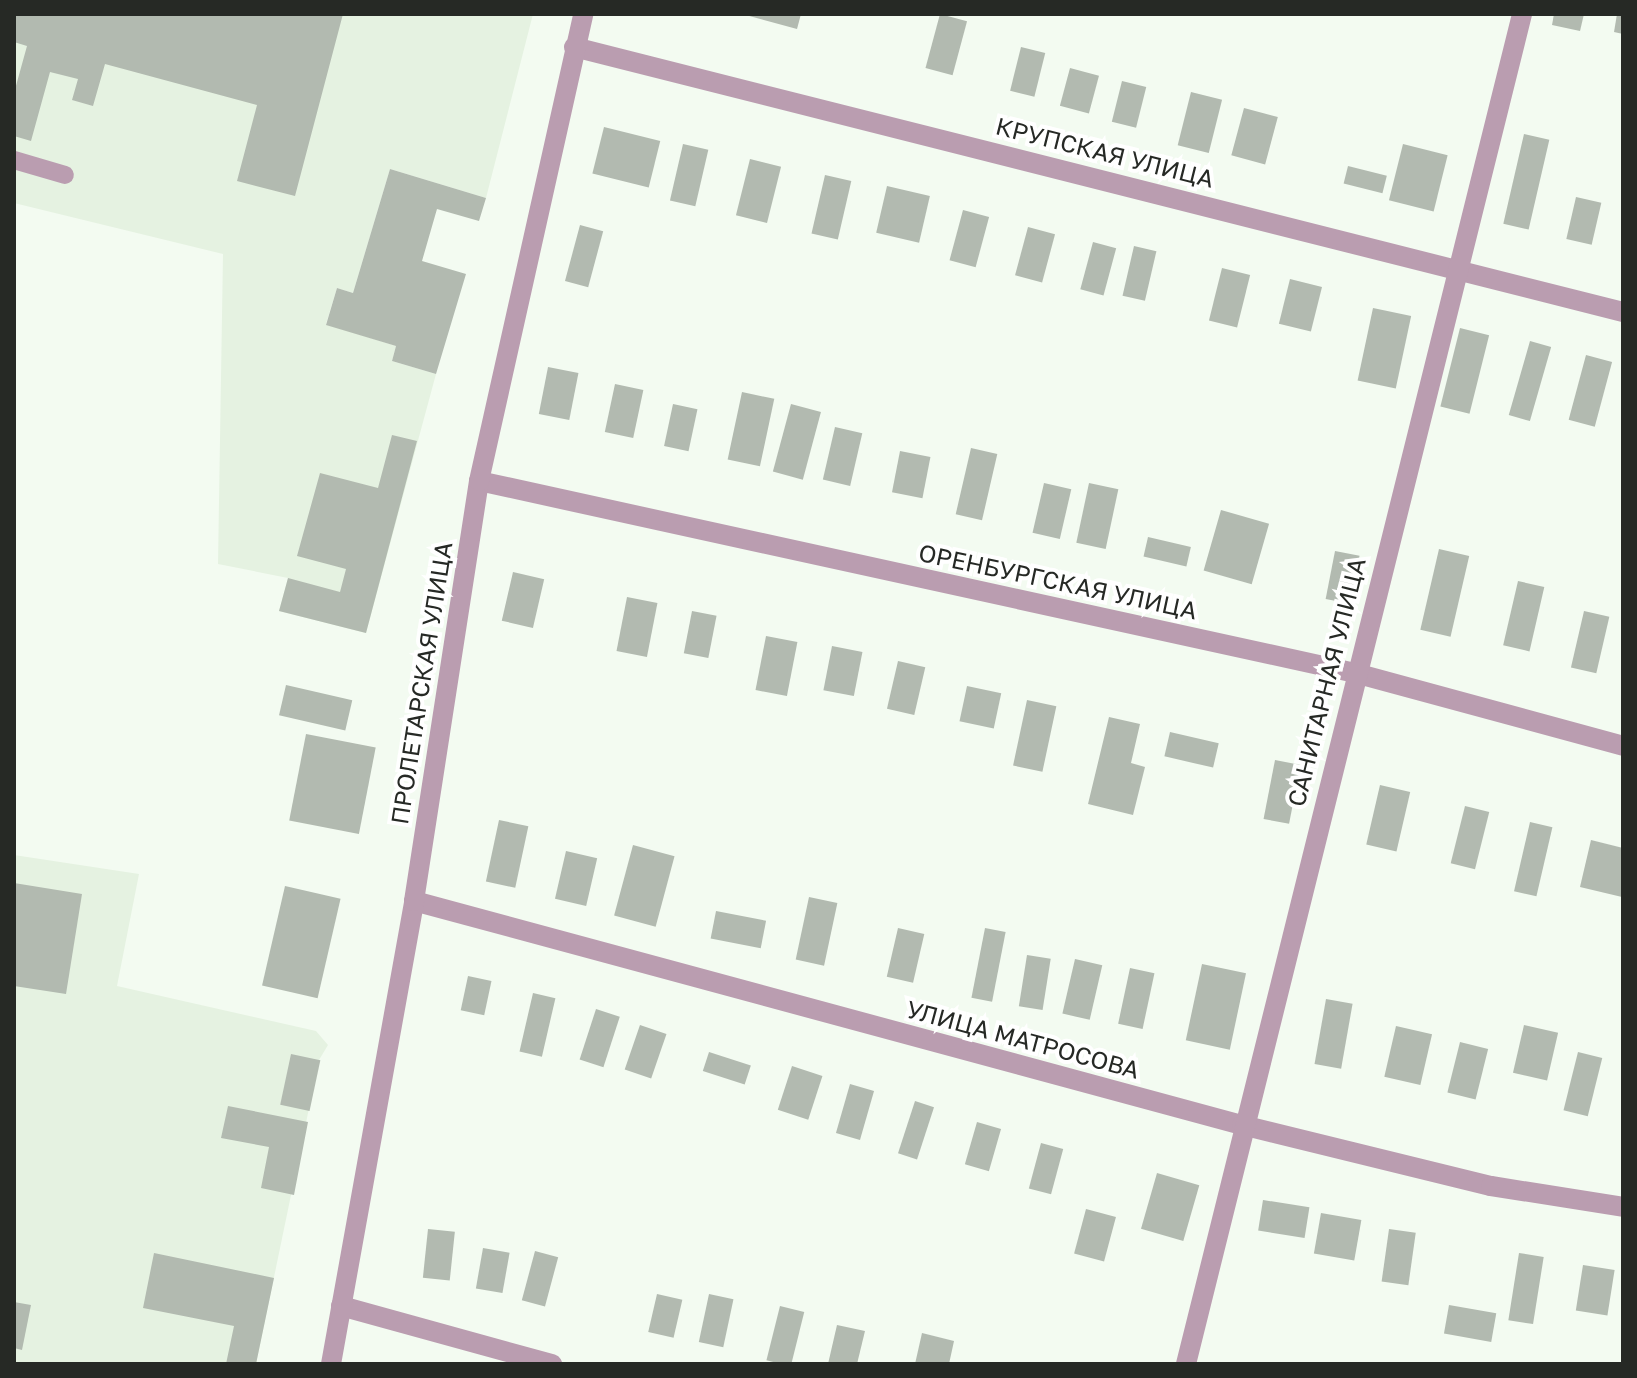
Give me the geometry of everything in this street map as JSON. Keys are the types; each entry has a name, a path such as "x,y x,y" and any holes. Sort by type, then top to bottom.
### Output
{"street":[{"name":"ПРОЛЕТАРСКАЯ УЛИЦА","path":"331,1364 414,901 479,481 583,14"},
{"name":"САНИТАРНАЯ УЛИЦА","path":"1186,1364 1242,1125 1522,14"},
{"name":"КРУПСКАЯ УЛИЦА","path":"574,47 1623,312"},
{"name":"ОРЕНБУРГСКАЯ УЛИЦА","path":"479,481 1355,673 1623,746"},
{"name":"УЛИЦА МАТРОСОВА","path":"414,901 1242,1125 1491,1186 1623,1207"},
{"path":"341,1306 552,1364"}],"lane":[{"path":"14,160 65,175"}],"shaded area":[{"path":"14,14 533,14 486,198 390,169 353,293 337,288 326,324 396,346 392,361 436,374 366,633 279,611 288,578 218,564 223,254 14,203"},
{"path":"14,855 139,874 117,986 316,1031 328,1045 319,1060 256,1364 14,1364"}],"building":[{"path":"14,14 343,14 295,196 237,181 257,105 105,64 93,106 72,100 78,79 50,72 31,141 14,136 14,93 27,46 14,42"},
{"path":"742,14 801,14 797,29"},
{"path":"940,14 967,21 953,75 926,68"},
{"path":"1554,14 1584,14 1580,31 1552,25"},
{"path":"1617,14 1623,14 1623,34 1614,32"},
{"path":"1021,47 1045,53 1034,97 1010,91"},
{"path":"1070,68 1099,76 1089,113 1060,106"},
{"path":"1122,81 1146,87 1136,128 1112,122"},
{"path":"1191,92 1222,100 1209,153 1178,145"},
{"path":"1244,108 1278,117 1265,164 1231,155"},
{"path":"604,127 660,141 649,188 592,174"},
{"path":"1524,134 1549,140 1529,229 1503,224"},
{"path":"683,144 708,150 695,206 670,201"},
{"path":"1403,144 1448,155 1434,211 1389,200"},
{"path":"750,159 781,167 767,223 736,215"},
{"path":"1348,166 1387,176 1382,193 1344,183"},
{"path":"390,169 486,198 479,221 437,209 422,261 466,274 436,374 392,361 396,346 326,325 337,288 353,293"},
{"path":"825,175 851,181 838,240 812,233"},
{"path":"887,186 930,196 919,243 876,233"},
{"path":"1576,197 1601,203 1592,245 1566,239"},
{"path":"963,210 989,217 976,267 950,260"},
{"path":"580,225 603,231 588,287 565,281"},
{"path":"1028,227 1055,234 1042,283 1015,275"},
{"path":"1093,242 1116,248 1104,296 1080,289"},
{"path":"1134,246 1156,251 1145,301 1123,296"},
{"path":"1222,268 1250,275 1237,327 1209,320"},
{"path":"1290,279 1322,287 1311,332 1279,324"},
{"path":"1373,308 1411,316 1396,388 1358,380"},
{"path":"1460,328 1489,335 1470,414 1440,407"},
{"path":"1530,341 1551,347 1530,421 1509,415"},
{"path":"1586,355 1612,362 1595,427 1569,420"},
{"path":"548,367 578,373 569,420 539,414"},
{"path":"615,384 643,390 633,438 605,432"},
{"path":"742,392 774,399 760,466 728,459"},
{"path":"673,404 697,409 689,451 664,446"},
{"path":"791,404 821,412 803,480 773,472"},
{"path":"835,427 862,433 850,486 823,480"},
{"path":"392,435 417,441 366,633 279,611 288,578 340,592 346,569 297,556 320,473 378,488"},
{"path":"971,448 997,454 982,520 956,514"},
{"path":"900,451 930,457 922,498 892,492"},
{"path":"1044,483 1071,489 1060,539 1033,533"},
{"path":"1089,483 1118,489 1106,549 1076,543"},
{"path":"1221,510 1269,524 1252,584 1204,571"},
{"path":"1148,537 1191,547 1186,566 1144,556"},
{"path":"1439,549 1469,556 1451,637 1420,630"},
{"path":"1335,551 1360,556 1350,604 1326,599"},
{"path":"513,572 544,579 533,628 502,621"},
{"path":"1518,581 1544,587 1529,651 1503,645"},
{"path":"627,597 657,603 647,657 617,651"},
{"path":"692,611 717,616 708,658 684,653"},
{"path":"1584,611 1609,617 1596,673 1571,668"},
{"path":"766,636 797,642 787,696 756,690"},
{"path":"832,646 862,652 854,696 823,690"},
{"path":"898,661 925,667 914,715 887,709"},
{"path":"286,685 352,700 345,731 279,715"},
{"path":"967,686 1001,693 994,728 960,721"},
{"path":"1027,700 1056,706 1042,772 1013,766"},
{"path":"1109,717 1140,724 1131,763 1145,767 1133,815 1088,804"},
{"path":"1170,732 1219,743 1213,768 1164,756"},
{"path":"306,734 376,748 359,834 289,820"},
{"path":"1275,760 1301,765 1289,824 1264,819"},
{"path":"1380,785 1410,792 1396,851 1366,844"},
{"path":"1465,806 1489,812 1475,869 1451,863"},
{"path":"499,820 528,826 515,888 486,882"},
{"path":"1530,822 1552,827 1536,896 1514,891"},
{"path":"1591,840 1623,848 1622,897 1580,887"},
{"path":"633,845 675,856 656,927 614,916"},
{"path":"566,851 597,858 586,906 555,899"},
{"path":"14,883 82,894 66,994 14,986"},
{"path":"285,886 341,899 318,998 262,985"},
{"path":"809,897 837,903 824,966 796,960"},
{"path":"716,911 766,921 761,948 711,938"},
{"path":"898,928 924,934 913,983 887,977"},
{"path":"985,928 1006,932 992,1002 971,998"},
{"path":"1027,955 1051,959 1043,1010 1019,1006"},
{"path":"1075,959 1102,965 1090,1020 1062,1014"},
{"path":"1202,964 1246,973 1230,1050 1186,1040"},
{"path":"1130,968 1154,973 1143,1029 1118,1024"},
{"path":"468,976 491,981 484,1015 461,1010"},
{"path":"533,993 555,998 542,1057 520,1051"},
{"path":"1326,999 1353,1004 1341,1069 1315,1064"},
{"path":"596,1009 620,1017 603,1067 580,1059"},
{"path":"640,1025 666,1034 651,1079 625,1069"},
{"path":"1524,1025 1558,1033 1547,1081 1513,1073"},
{"path":"1396,1026 1432,1034 1420,1085 1384,1077"},
{"path":"1460,1042 1488,1049 1476,1099 1447,1092"},
{"path":"709,1052 751,1066 745,1085 703,1071"},
{"path":"1578,1052 1602,1058 1588,1116 1563,1110"},
{"path":"291,1054 320,1060 310,1111 280,1105"},
{"path":"792,1066 822,1076 808,1120 778,1110"},
{"path":"850,1084 874,1091 860,1140 836,1133"},
{"path":"915,1101 934,1107 917,1159 898,1153"},
{"path":"228,1106 308,1122 294,1195 261,1188 269,1147 221,1138"},
{"path":"977,1122 1001,1129 989,1171 965,1164"},
{"path":"1041,1143 1063,1149 1051,1194 1029,1188"},
{"path":"1157,1173 1199,1185 1183,1241 1141,1229"},
{"path":"1263,1200 1309,1207 1305,1238 1258,1231"},
{"path":"1086,1209 1116,1217 1104,1261 1074,1253"},
{"path":"1321,1213 1361,1220 1354,1260 1314,1253"},
{"path":"428,1229 455,1232 450,1281 423,1278"},
{"path":"1389,1229 1416,1233 1408,1285 1382,1281"},
{"path":"483,1248 510,1253 502,1293 476,1288"},
{"path":"535,1251 558,1257 545,1306 522,1300"},
{"path":"154,1253 274,1278 256,1364 226,1364 234,1326 143,1308"},
{"path":"1519,1253 1544,1257 1533,1324 1508,1320"},
{"path":"1583,1265 1615,1270 1607,1315 1576,1310"},
{"path":"657,1294 682,1300 674,1338 648,1332"},
{"path":"709,1294 733,1299 723,1347 699,1342"},
{"path":"14,1302 31,1305 22,1350 14,1348"},
{"path":"1449,1305 1496,1313 1491,1342 1444,1334"},
{"path":"780,1306 804,1312 791,1364 766,1360"},
{"path":"837,1325 865,1331 857,1364 828,1364"},
{"path":"922,1333 954,1341 949,1364 915,1364"}]}
